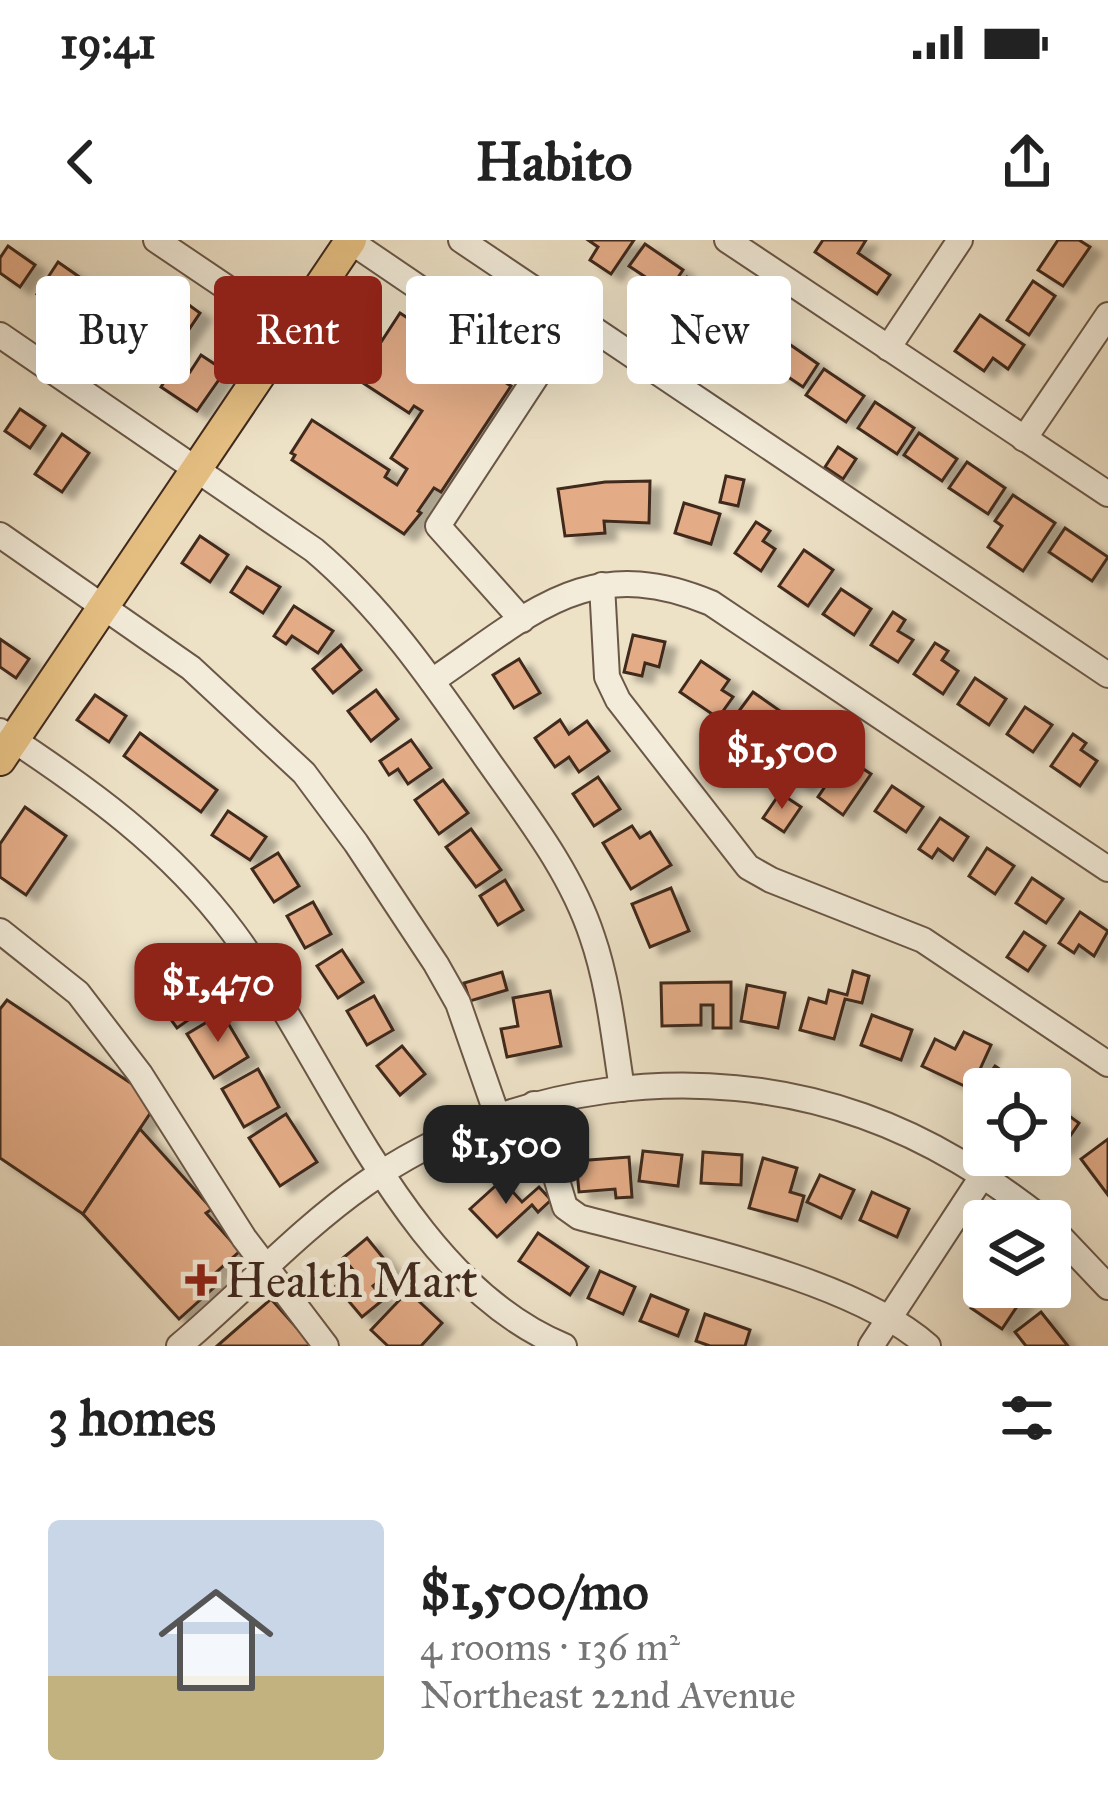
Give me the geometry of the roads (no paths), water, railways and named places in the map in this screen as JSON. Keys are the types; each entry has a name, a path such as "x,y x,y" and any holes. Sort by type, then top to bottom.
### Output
{"main road":[{"path":"328,276 351,241"},
{"path":"4,744 255,384"}],"street":[{"path":"156,240 214,279"},
{"path":"461,240 1108,675"},
{"path":"727,240 756,248 888,348 1108,494"},
{"path":"888,348 960,240"},
{"path":"351,241 537,368 536,377 438,526 522,620"},
{"path":"1024,439 1108,315"},
{"path":"0,334 281,525 346,578 432,681 526,814 573,892 592,935 607,991 622,1089"},
{"path":"0,535 191,668 304,772 436,964 458,1004 497,1115"},
{"path":"432,681 559,597 602,585 652,583 711,603 1108,869"},
{"path":"602,585 607,677 618,700 748,867 923,940 1108,1064"},
{"path":"4,744 127,820 199,890 254,963 384,1172 454,1270 520,1322 564,1346"},
{"path":"0,931 78,993 140,1073 266,1268 326,1346"},
{"path":"179,1346 312,1226 384,1172 433,1144 534,1104 622,1089 721,1087 819,1103 908,1134 963,1164"},
{"path":"534,1104 566,1207 580,1217 811,1285 890,1316 928,1346"},
{"path":"871,1346 982,1176"},
{"path":"984,1176 1016,1200"},
{"path":"1071,1248 1108,1287"}],"place":[{"name":"Health Mart","path":"201,1280"}]}
